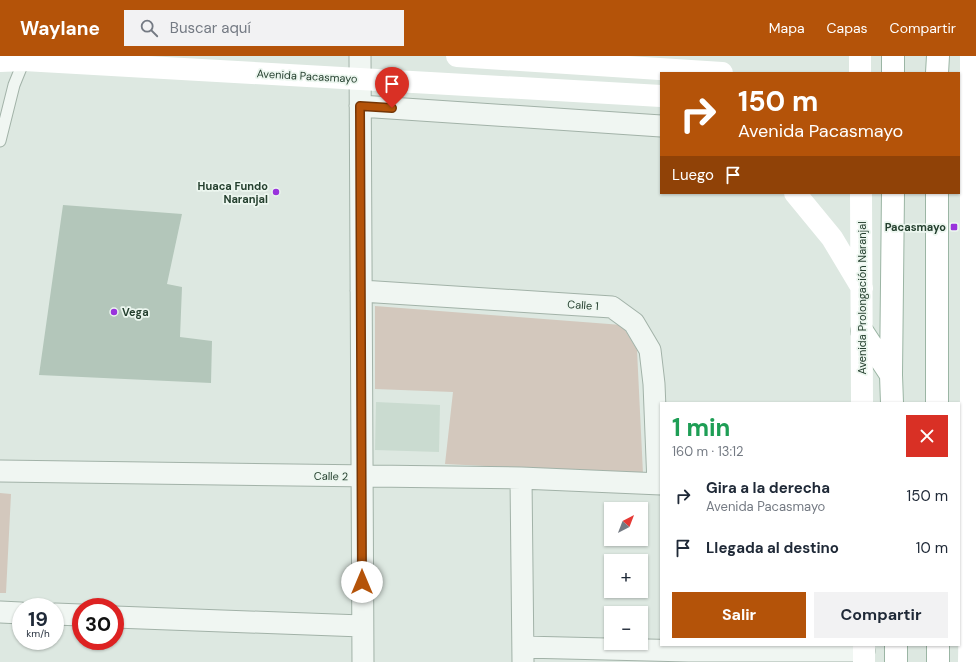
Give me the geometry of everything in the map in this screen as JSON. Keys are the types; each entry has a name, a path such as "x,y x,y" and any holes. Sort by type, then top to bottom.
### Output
{"main road":[{"path":"457,56 665,66 714,72"},
{"path":"860,56 860,72"},
{"path":"893,56 893,72"},
{"path":"937,72 938,56"},
{"path":"969,662 965,548 974,368 965,136 969,113 971,56"},
{"name":"Avenida Pacasmayo","path":"0,61 25,58 660,96"},
{"path":"796,194 832,238 862,288"},
{"name":"Avenida Prolongación Naranjal","path":"861,194 862,402"},
{"path":"892,402 893,194"},
{"path":"937,194 937,402"},
{"path":"862,331 891,375"},
{"path":"896,646 896,662"},
{"path":"938,646 938,662"}],"street":[{"path":"360,56 363,662"},
{"path":"360,106 660,126"},
{"name":"Calle 1","path":"361,291 612,307 634,323 650,350 654,384 659,484"},
{"name":"Calle 2","path":"0,471 521,478 659,484"},
{"path":"521,478 523,655 689,657 864,653"},
{"path":"0,612 12,613"},
{"path":"124,617 362,626"}],"lane":[{"path":"0,141 14,86 25,58"}],"shaded area":[{"path":"375,306 622,325 637,350 643,474 445,464 453,392 375,389"},
{"path":"376,402 440,405 439,452 375,450"},
{"path":"0,493 11,494 6,593 0,593"}],"building":[{"name":"Vega","path":"63,205 182,214 167,284 182,287 180,337 212,341 211,383 39,375"}],"place":[{"name":"Huaca Fundo Naranjal","path":"276,192"},
{"name":"Pacasmayo","path":"954,227"},
{"name":"Vega","path":"114,312"}],"route":[{"path":"362,582 360,106 392,108"}]}
